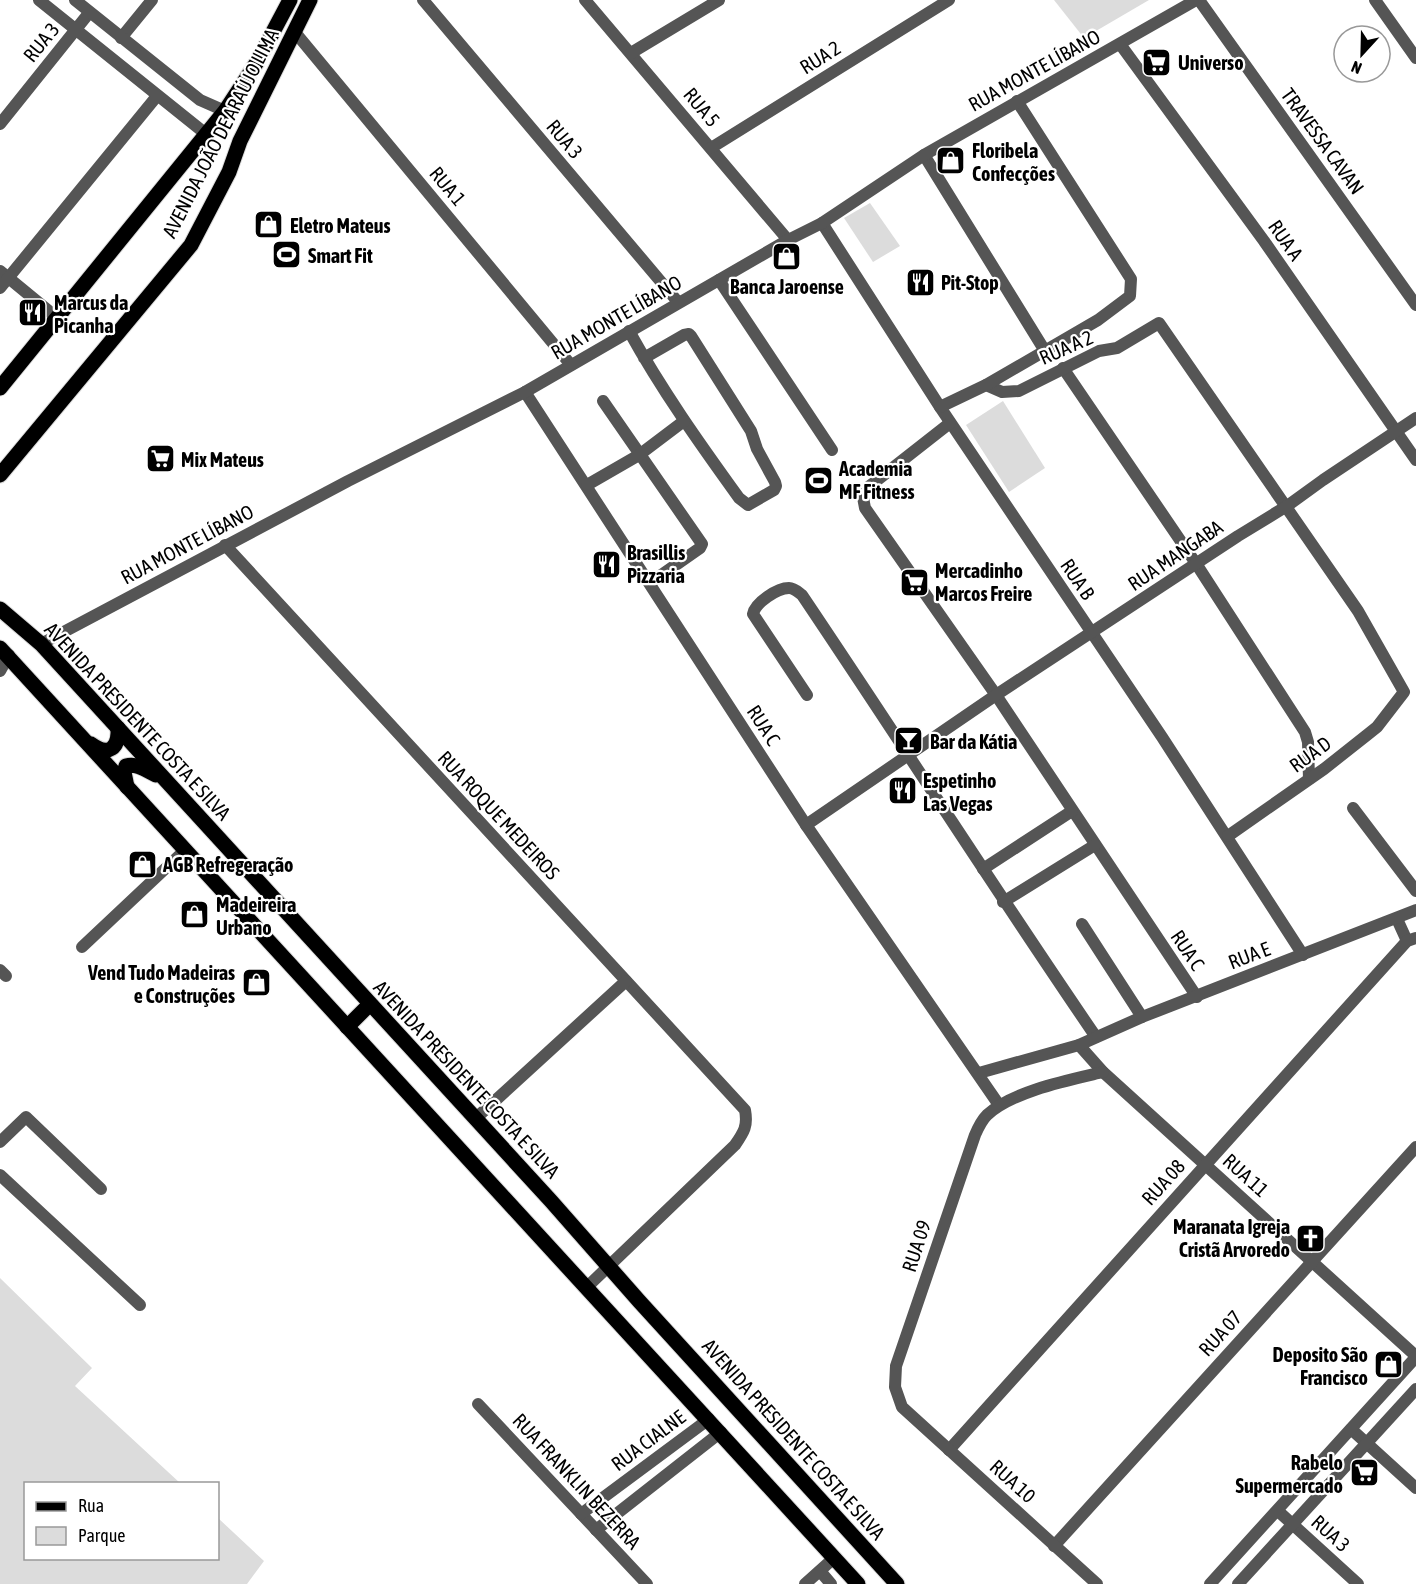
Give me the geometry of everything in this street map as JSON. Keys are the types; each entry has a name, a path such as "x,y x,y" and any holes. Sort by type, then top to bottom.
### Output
{"main road":[{"name":"AVENIDA JOÃO DE ARAÚJO LIMA","path":"0,388 225,111 257,62 290,0"},
{"name":"AVENIDA JOÃO DE ARAÚJO LIMA","path":"0,475 191,245 229,172 240,141 310,0"},
{"name":"AVENIDA PRESIDENTE COSTA E SILVA","path":"0,609 41,644 551,1201 897,1584"},
{"path":"4,652 858,1584"},
{"path":"83,739 97,749 108,750 116,746 118,728"},
{"path":"128,788 124,772 126,766 132,764 166,781"},
{"path":"347,1026 370,1004"}],"street":[{"path":"39,0 206,134"},
{"path":"75,0 200,100 225,111"},
{"path":"121,38 152,0"},
{"name":"RUA 3","path":"423,0 678,302"},
{"name":"RUA 5","path":"585,0 788,240"},
{"path":"631,53 719,0"},
{"name":"RUA 2","path":"711,148 949,0"},
{"name":"RUA MONTE LÍBANO","path":"41,644 225,545 525,392 678,302 822,223 924,155 1197,0"},
{"name":"TRAVESSA CAVAN","path":"1197,0 1416,304"},
{"path":"1375,0 1416,58"},
{"name":"RUA 3","path":"0,124 89,13"},
{"name":"RUA 1","path":"294,32 571,365"},
{"name":"RUA A","path":"1120,44 1264,241 1416,460"},
{"path":"56,317 3,279 157,96"},
{"path":"940,407 986,385 1046,351 1098,320 1130,296 1131,279 1017,101"},
{"path":"924,155 1046,351"},
{"name":"RUA B","path":"822,223 950,423 1228,836 1304,955"},
{"path":"719,280 832,450"},
{"name":"RUA A 2","path":"986,385 1002,392 1019,391 1099,351 1117,348 1159,323 1287,506"},
{"path":"629,331 644,358 684,421 739,498 748,505 774,490 775,482 757,449 751,431 691,336 684,335 644,358"},
{"path":"1063,368 1197,565 1305,732 1308,742 1309,779"},
{"name":"RUA C","path":"525,392 806,825 979,1073"},
{"path":"603,401 702,544 700,548 650,583"},
{"name":"RUA MANGABA","path":"806,825 996,695 1287,506 1416,418"},
{"path":"587,485 639,455 684,421"},
{"name":"RUA C","path":"950,423 862,492 865,508 996,695 1197,997"},
{"name":"RUA D","path":"1228,836 1309,779 1377,727 1404,692 1358,611 1287,506"},
{"name":"RUA ROQUE MEDEIROS","path":"225,545 745,1110 748,1124 735,1145 609,1267"},
{"path":"807,695 753,614 756,605 782,589 792,588 802,595 910,755 1003,902 1096,1037 1079,1045 979,1073 999,1105"},
{"path":"0,671 4,652"},
{"path":"1353,808 1416,891"},
{"path":"983,869 1072,811"},
{"path":"1003,902 1095,845"},
{"path":"82,947 184,851"},
{"name":"RUA E","path":"1096,1037 1416,910"},
{"path":"1397,919 1412,940"},
{"path":"1082,924 1142,1017"},
{"name":"RUA 08","path":"949,1450 1206,1164 1412,940"},
{"path":"475,1119 626,981"},
{"path":"1079,1045 1103,1072"},
{"name":"RUA 11","path":"1103,1072 1416,1356"},
{"name":"RUA 09","path":"902,1407 895,1387 896,1366 975,1135 985,1117 999,1105 1045,1086 1103,1072"},
{"path":"0,1142 26,1117 101,1189"},
{"name":"RUA 07","path":"1054,1546 1416,1148"},
{"path":"0,1175 140,1305"},
{"path":"587,1287 609,1267"},
{"path":"1210,1584 1416,1356"},
{"path":"1238,1584 1416,1389"},
{"name":"RUA FRANKLIN BEZERRA","path":"478,1404 647,1584"},
{"name":"RUA 10","path":"902,1407 1096,1584"},
{"name":"RUA CIALNE","path":"581,1514 709,1419"},
{"path":"1351,1429 1416,1488"},
{"name":"RUA CIALNE","path":"596,1530 721,1432"},
{"name":"RUA 3","path":"1278,1511 1358,1584"},
{"path":"805,1584 834,1558"},
{"path":"820,1571 831,1584"}],"green space":[{"path":"1054,0 1149,0 1084,38"},
{"path":"870,203 900,246 873,262 844,218"},
{"path":"1003,401 1045,468 1009,492 966,425"},
{"path":"0,1278 92,1368 75,1386 179,1482 24,1482 24,1560 219,1560 219,1519 264,1561 247,1584 0,1584"}],"place":[{"name":"Universo","path":"1157,62"},
{"name":"Floribela Confecções","path":"951,161"},
{"name":"Eletro Mateus","path":"269,225"},
{"name":"Smart Fit","path":"287,255"},
{"name":"Banca Jaroense","path":"787,256"},
{"name":"Pit-Stop","path":"920,282"},
{"name":"Marcus da Picanha","path":"33,313"},
{"name":"Mix Mateus","path":"160,459"},
{"name":"Academia MF Fitness","path":"818,480"},
{"name":"Brasillis Pizzaria","path":"606,564"},
{"name":"Mercadinho Marcos Freire","path":"914,582"},
{"name":"Bar da Kátia","path":"909,741"},
{"name":"Espetinho Las Vegas","path":"902,791"},
{"name":"AGB Refregeração","path":"142,864"},
{"name":"Madeireira Urbano","path":"195,915"},
{"name":"Vend Tudo Madeiras e Construções","path":"256,983"},
{"name":"Maranata Igreja Cristã Arvoredo","path":"1311,1238"},
{"name":"Deposito São Francisco","path":"1389,1365"},
{"name":"Rabelo Supermercado","path":"1364,1473"}]}
